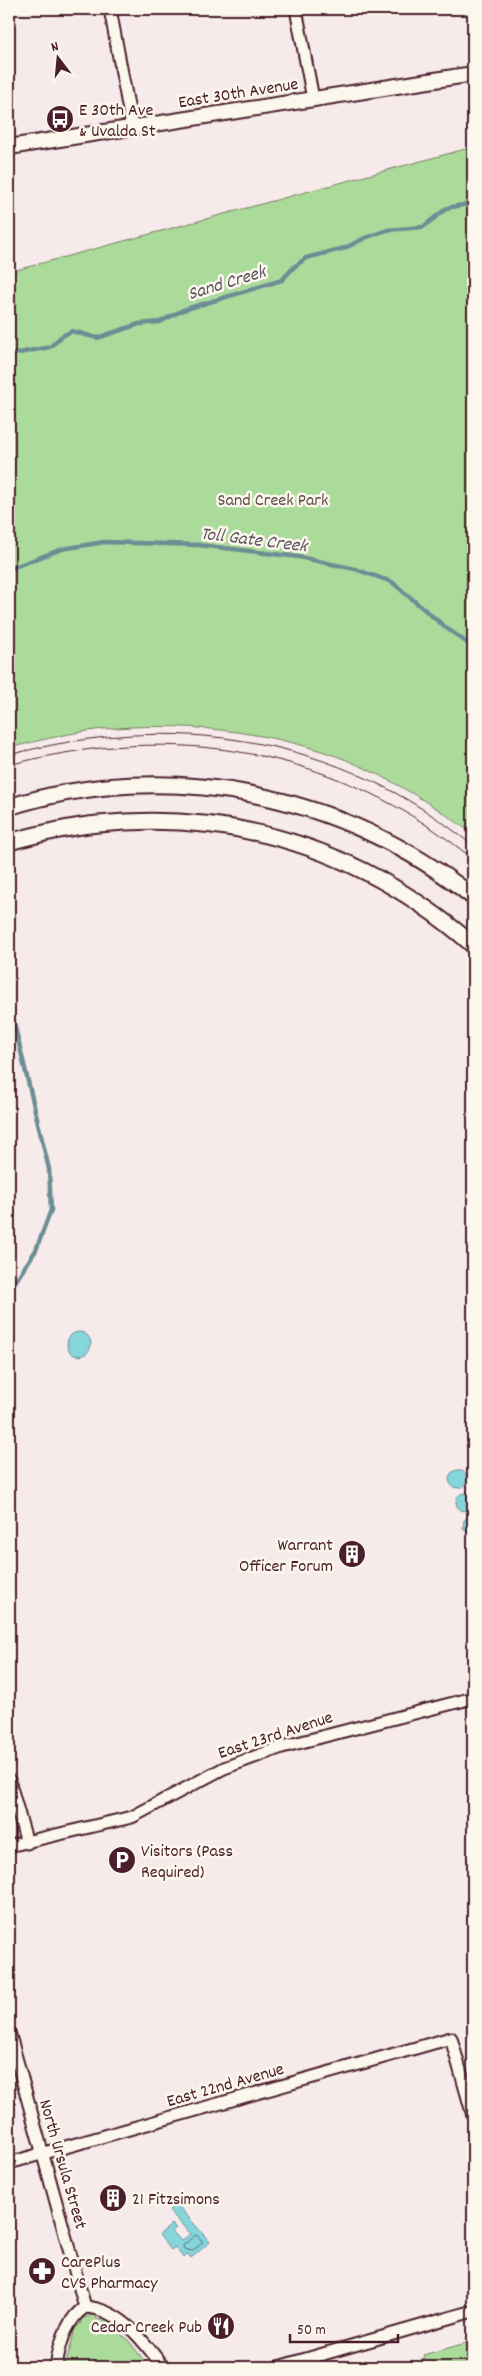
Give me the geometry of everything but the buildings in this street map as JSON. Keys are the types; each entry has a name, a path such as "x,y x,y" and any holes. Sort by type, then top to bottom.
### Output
{"main road":[{"path":"9,808 90,789 156,784 195,786 259,796 329,815 376,835 433,866 473,897"},
{"path":"9,842 78,826 156,820 191,822 260,834 316,850 382,879 419,902 473,945"}],"street":[{"path":"110,9 132,127"},
{"path":"296,9 313,99"},
{"name":"East 30th Avenue","path":"9,147 473,74"},
{"name":"East 23rd Avenue","path":"9,1846 132,1817 216,1772 275,1749 473,1698"},
{"path":"9,1780 27,1843"},
{"name":"North Ursula Street","path":"9,2032 85,2306"},
{"name":"East 22nd Avenue","path":"9,2164 451,2038 473,2116"},
{"path":"56,2367 65,2330 76,2314 85,2306 101,2310 123,2322 138,2335 162,2367"},
{"path":"278,2367 473,2311"}],"green space":[{"name":"Sand Creek Park","path":"473,147 473,834 413,794 365,768 322,751 265,737 205,728 117,728 49,738 9,748 9,272"},
{"path":"96,2315 96,2319 101,2320 103,2316 108,2319 106,2322 129,2341 149,2367 65,2367 74,2333 71,2331 74,2324 77,2327 81,2323 79,2319"},
{"path":"473,2341 473,2366 423,2367 421,2359 424,2358 423,2355"}],"water":[{"path":"79,1332 88,1335 91,1344 88,1353 79,1356 70,1353 67,1344 70,1335"},
{"path":"458,1470 464,1473 467,1479 464,1485 458,1488 452,1485 449,1479 452,1473"},
{"path":"465,1493 471,1496 474,1502 471,1508 465,1511 459,1508 456,1502 459,1496"},
{"path":"468,1516 473,1516 473,1533 469,1533 463,1528 464,1520"},
{"path":"176,2203 210,2242 191,2258 188,2254 183,2258 175,2247 171,2250 159,2235 172,2224 176,2228 172,2231 181,2241 190,2234 169,2210"}],"waterway":[{"name":"Sand Creek","path":"9,355 50,347 62,336 72,331 97,338 139,324 160,322 183,310 282,280 306,258 345,248 387,230 423,227 447,208 473,203"},
{"name":"Toll Gate Creek","path":"9,569 62,549 104,542 199,545 299,557 355,569 392,582 445,627 473,647"},
{"path":"9,1002 49,1169 51,1210 36,1250 9,1291"}],"tram line":[{"path":"9,755 71,742 132,735 193,735 253,742 311,757 367,779 422,808 473,846"},
{"path":"9,765 71,752 133,746 193,746 253,754 311,769 367,792 421,822 473,859"}],"place":[{"name":"E 30th Ave & Uvalda St","path":"60,119"},
{"name":"Warrant Officer Forum","path":"352,1554"},
{"name":"Visitors (Pass Required)","path":"122,1860"},
{"name":"21 Fitzsimons","path":"113,2198"},
{"name":"CarePlus CVS Pharmacy","path":"42,2271"},
{"name":"Cedar Creek Pub","path":"221,2326"}]}
